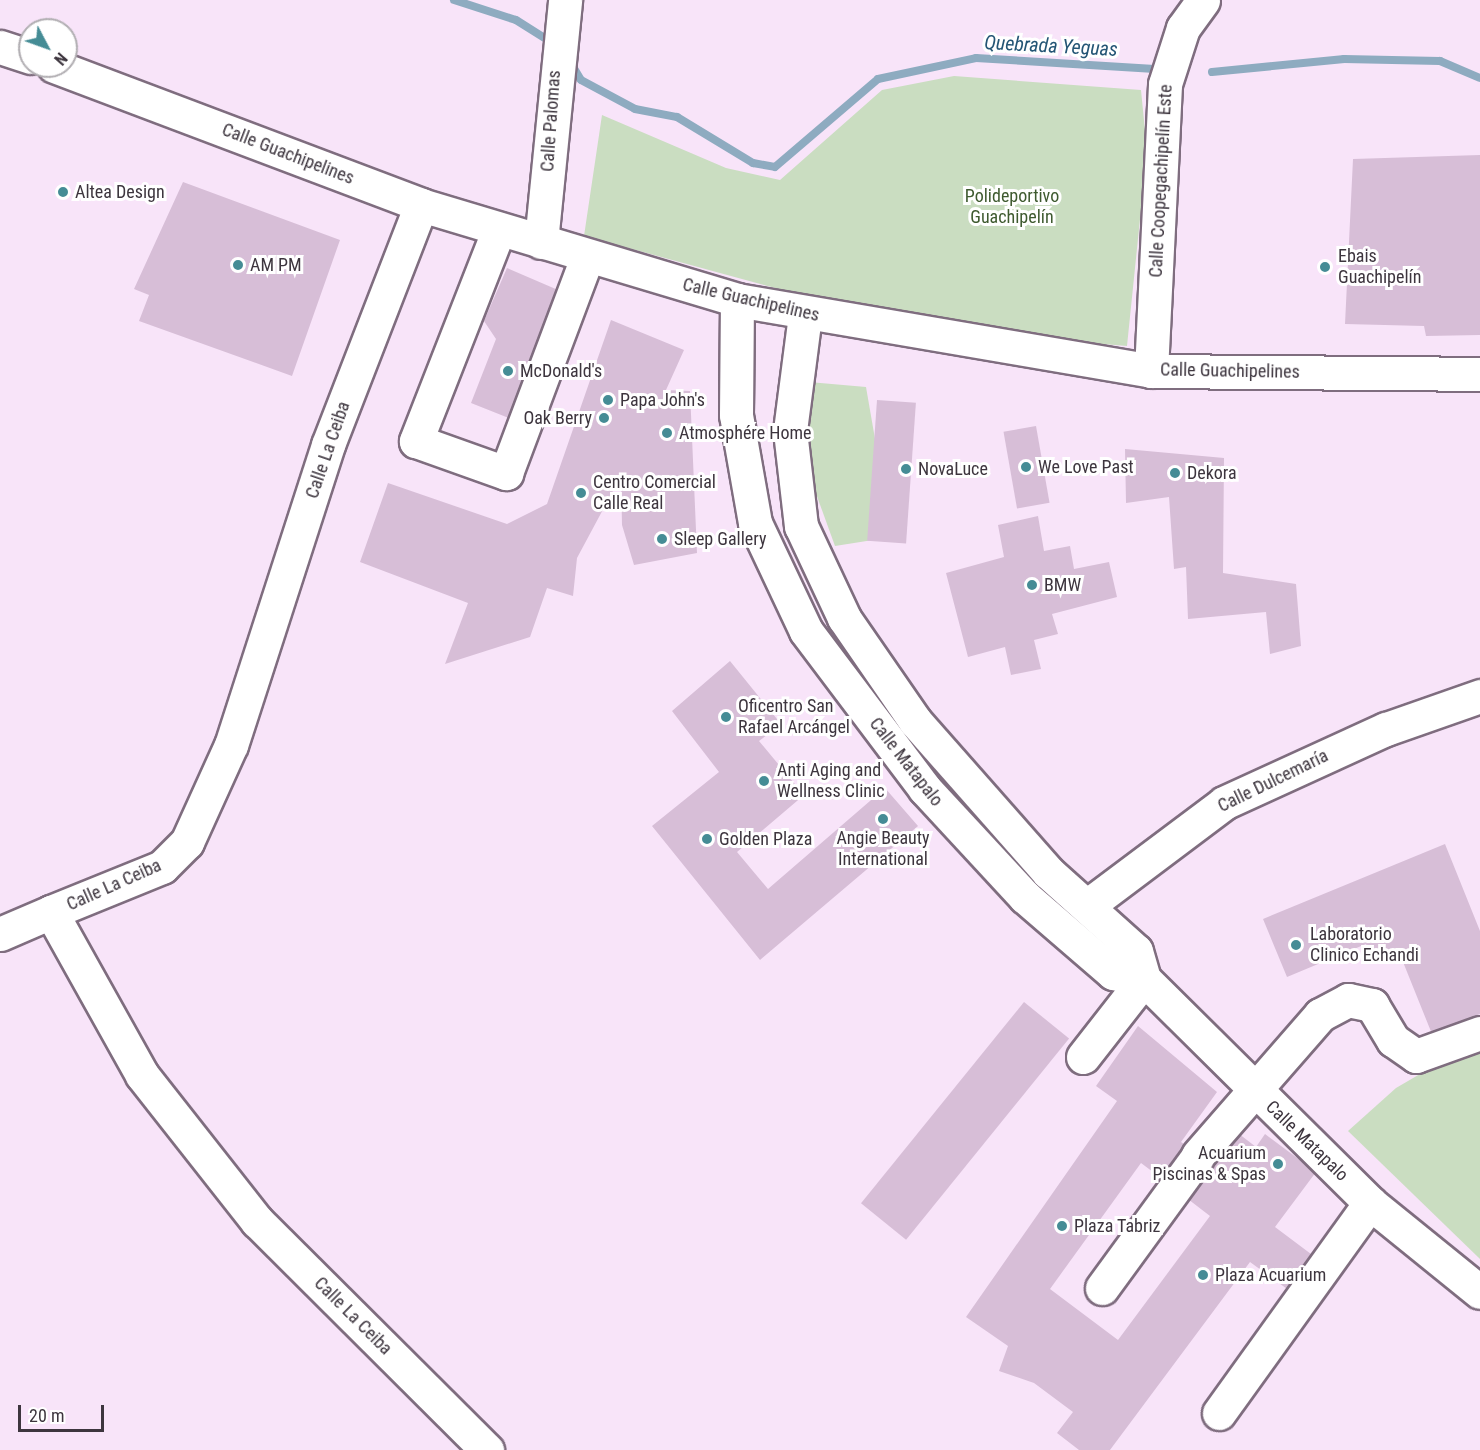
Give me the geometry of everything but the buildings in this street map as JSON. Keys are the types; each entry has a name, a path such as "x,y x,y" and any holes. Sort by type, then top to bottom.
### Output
{"street":[{"name":"Calle Palomas","path":"541,242 565,0"},
{"name":"Calle Coopegachipelín Este","path":"1151,371 1165,84 1183,28 1203,0"},
{"path":"0,47 18,53"},
{"name":"Calle Guachipelines","path":"78,75 421,205 737,300 805,315 1151,371 1480,374"},
{"name":"Calle La Ceiba","path":"421,205 328,445 231,745 187,842 162,867 51,912 142,1076 257,1221 488,1450"},
{"path":"499,229 416,441 506,473 587,256"},
{"name":"Calle Matapalo","path":"737,300 736,415 754,523 806,631 925,789 1025,897 1113,973 1144,979"},
{"name":"Calle Matapalo","path":"805,315 790,431 801,526 844,618 952,768 1087,906 1136,951 1144,979 1370,1203 1480,1292"},
{"name":"Calle Dulcemaría","path":"1087,906 1224,803 1386,729 1480,696"},
{"path":"0,934 51,912"},
{"path":"1083,1058 1144,979"},
{"path":"1102,1288 1197,1157 1320,1015 1348,1000 1372,1005 1393,1040 1416,1056 1480,1033"},
{"path":"1219,1413 1370,1203"}],"green space":[{"name":"Polideportivo Guachipelín","path":"954,76 1141,90 1147,151 1127,346 1004,336 790,292 584,236 602,115 726,168 780,180 882,90"},
{"path":"809,382 866,387 892,537 835,546 806,466"},
{"path":"1480,1039 1480,1259 1348,1131 1396,1088"}],"waterway":[{"name":"Quebrada Yeguas","path":"454,0 516,20 551,42"},
{"name":"Quebrada Yeguas","path":"569,60 581,80 635,109 677,117 753,163 775,167 878,79 976,58 1155,69"},
{"name":"Quebrada Yeguas","path":"1212,72 1344,59 1440,61 1480,78"}],"place":[{"name":"Altea Design","path":"63,192"},
{"name":"AM PM","path":"238,265"},
{"name":"Ebais Guachipelín","path":"1325,267"},
{"name":"McDonald's","path":"508,371"},
{"name":"Papa John's","path":"608,400"},
{"name":"Oak Berry","path":"604,418"},
{"name":"Atmosphére Home","path":"667,433"},
{"name":"We Love Past","path":"1026,467"},
{"name":"NovaLuce","path":"906,469"},
{"name":"Dekora","path":"1175,473"},
{"name":"Centro Comercial Calle Real","path":"581,493"},
{"name":"Sleep Gallery","path":"662,539"},
{"name":"BMW","path":"1032,585"},
{"name":"Oficentro San Rafael Arcángel","path":"726,717"},
{"name":"Anti Aging and Wellness Clinic","path":"764,781"},
{"name":"Angie Beauty International","path":"883,819"},
{"name":"Golden Plaza","path":"707,839"},
{"name":"Laboratorio Clinico Echandi","path":"1296,945"},
{"name":"Acuarium Piscinas & Spas","path":"1278,1164"},
{"name":"Plaza Tabriz","path":"1062,1226"},
{"name":"Plaza Acuarium","path":"1203,1275"}]}
